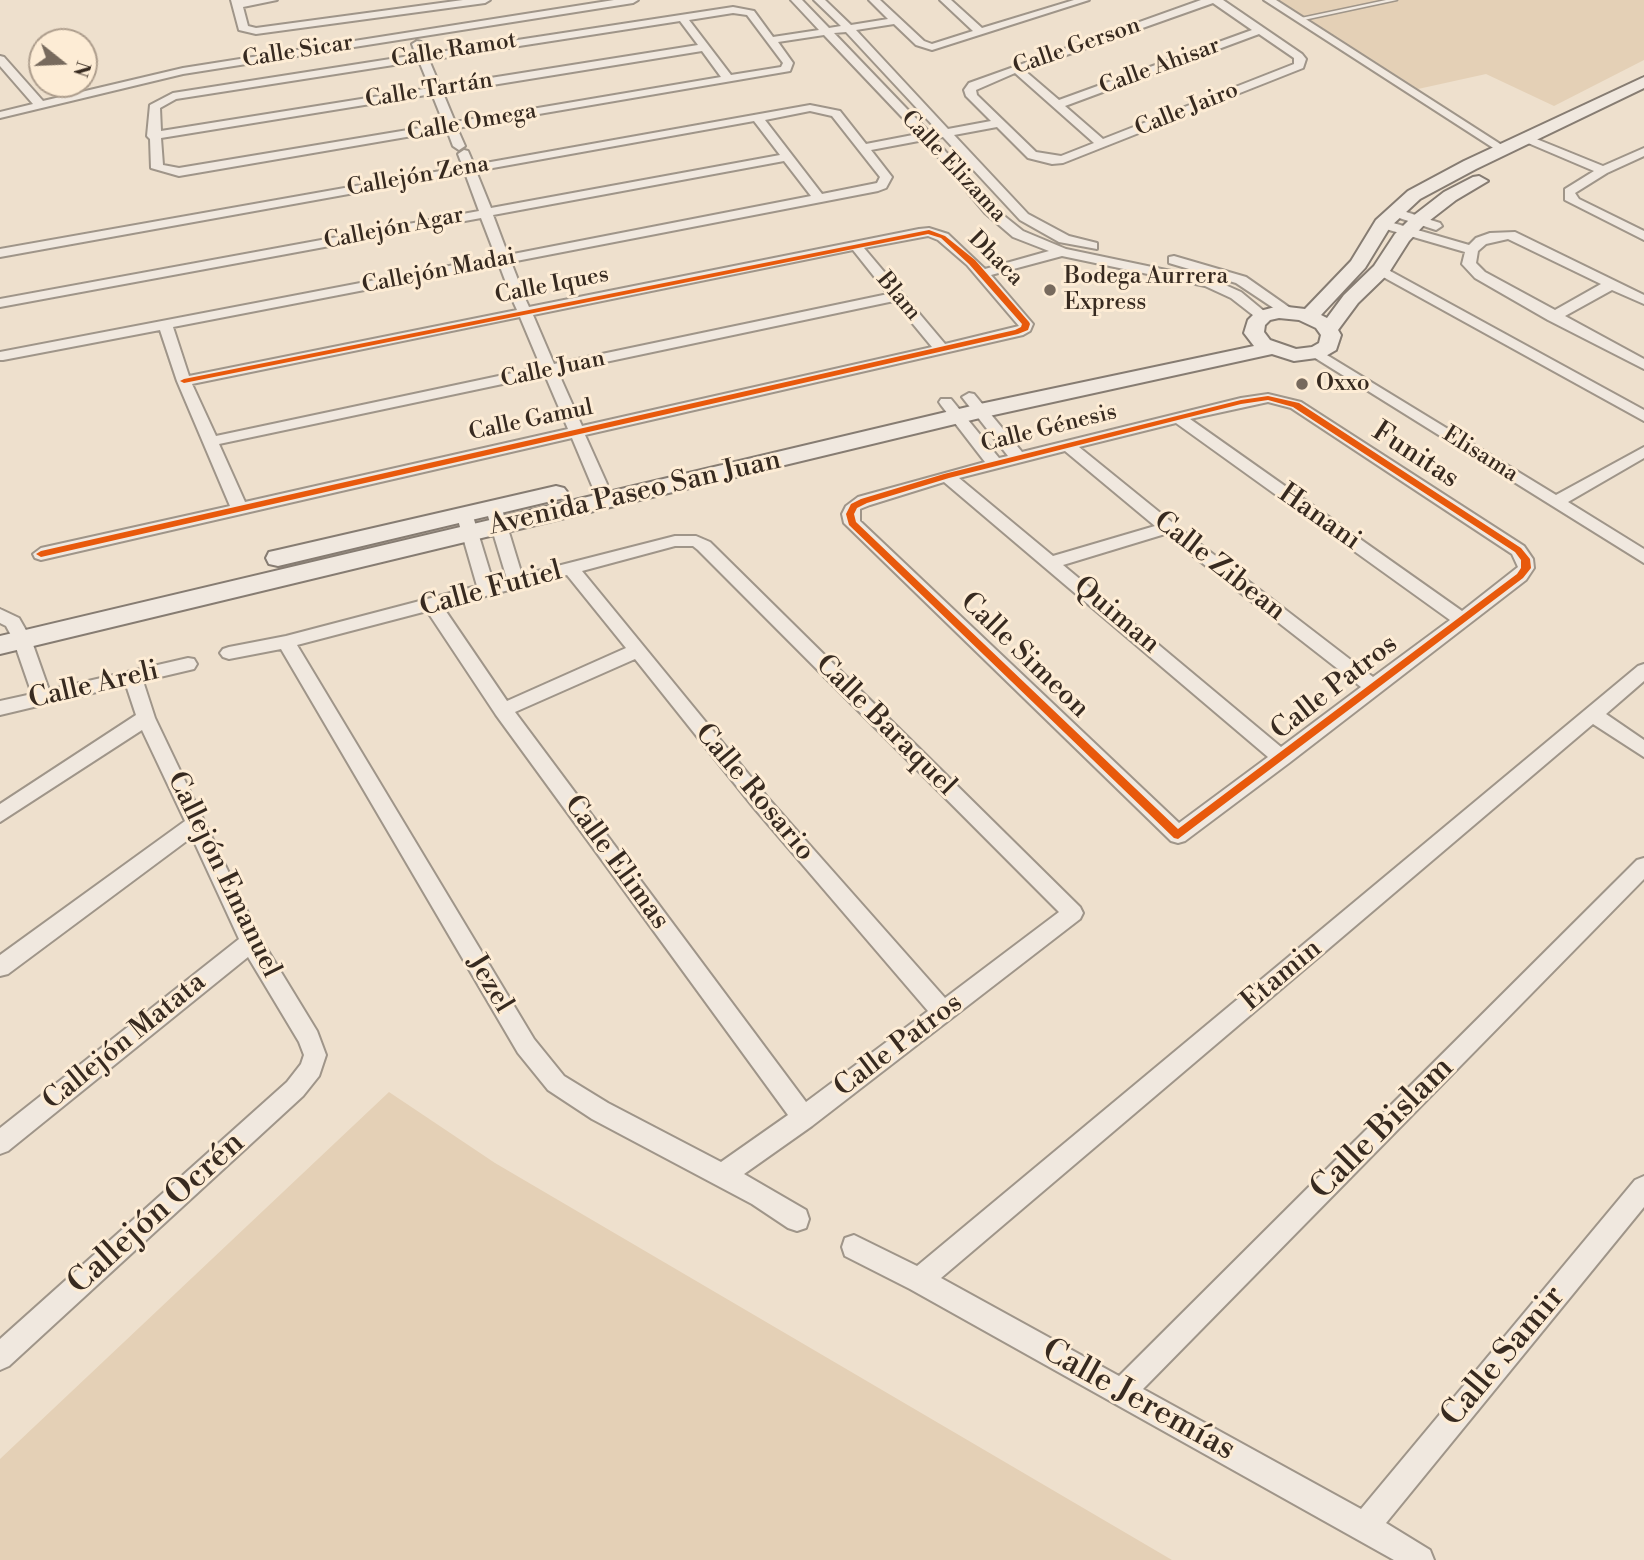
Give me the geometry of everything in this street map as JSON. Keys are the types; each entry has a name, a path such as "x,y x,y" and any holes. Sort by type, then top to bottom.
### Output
{"street":[{"path":"272,0 236,2 243,28 265,31 485,0"},
{"path":"401,0 411,23"},
{"name":"Calle Sicar","path":"0,115 212,66 633,0"},
{"name":"Calle Elizama","path":"796,0 922,132 1003,224 1042,245 1087,245 1206,268 1241,280 1299,314"},
{"name":"Calle Elizama","path":"819,0 845,24 1024,217 1063,245 1209,283 1236,295 1263,332"},
{"path":"874,0 920,43 940,46 1084,0"},
{"path":"1213,0 1261,30"},
{"name":"Calle Gerson","path":"994,119 972,96 970,90 973,85 1213,0"},
{"path":"1269,0 1502,149"},
{"path":"948,1 981,33"},
{"name":"Calle Ramot","path":"153,136 153,107 164,99 422,56 733,10 745,11 769,37"},
{"path":"682,17 729,80"},
{"path":"769,37 891,17"},
{"name":"Calle Jairo","path":"994,119 1032,155 1052,160 1063,159 1299,66 1301,59 1298,56 1261,30"},
{"name":"Calle Ahisar","path":"1059,104 1261,30"},
{"name":"Calle Omega","path":"153,136 157,168 179,172 786,69 788,63 769,37"},
{"path":"416,43 464,156 513,285"},
{"name":"Calle Tartán","path":"153,136 705,47"},
{"path":"2,64 41,106"},
{"path":"1017,69 1102,144"},
{"path":"1328,329 1351,299 1381,270 1413,226 1450,196 1644,82"},
{"path":"1263,332 1294,355 1324,350 1332,340 1328,329 1299,314 1358,264 1388,218 1439,180 1502,149 1543,139 1644,100"},
{"name":"Callejón Zena","path":"0,253 464,156 810,108 836,113 860,144"},
{"path":"757,117 818,199"},
{"path":"860,144 994,119"},
{"path":"1543,139 1616,164"},
{"path":"1543,139 1603,170"},
{"name":"Callejón Madai","path":"1,356 882,185 886,177 860,144"},
{"path":"1644,152 1603,170 1569,192 1569,197 1575,202 1644,236"},
{"name":"Callejón Agar","path":"0,303 788,157"},
{"path":"1388,218 1474,250"},
{"path":"1630,230 1644,222"},
{"name":"Calle Iques","path":"184,381 522,306 929,232"},
{"name":"Dhaca","path":"929,232 943,237 984,273 1026,324"},
{"path":"1644,300 1519,238 1502,235 1474,250 1469,264 1480,275 1644,365"},
{"path":"972,262 1042,245"},
{"path":"984,273 1063,245"},
{"name":"Blam","path":"856,246 942,349"},
{"path":"1381,270 1644,416"},
{"path":"1553,317 1612,284"},
{"name":"Calle Juan","path":"209,442 897,296"},
{"path":"522,306 599,484"},
{"name":"Avenida Paseo San Juan","path":"7,629 951,410 1263,332 1299,314"},
{"name":"Calle Gamul","path":"41,554 942,349 1018,331 1026,324"},
{"path":"166,326 184,381 239,507"},
{"name":"Elisama","path":"1317,353 1644,557"},
{"name":"Calle Génesis","path":"854,506 947,476 1256,398"},
{"name":"Funitas","path":"1256,398 1282,400 1296,405 1518,550 1525,559 1525,568 1520,576"},
{"path":"974,404 1017,458"},
{"path":"951,410 995,464"},
{"name":"Avenida Paseo San Juan","path":"496,516 599,484 951,410"},
{"name":"Hanani","path":"1177,417 1461,619"},
{"name":"Calle Zibean","path":"1068,446 1168,528 1372,686"},
{"path":"1556,502 1644,452"},
{"name":"Quiman","path":"947,476 1282,758"},
{"name":"Calle Simeon","path":"854,506 850,514 852,523 1178,835"},
{"path":"496,516 516,582"},
{"path":"466,523 487,590"},
{"path":"1052,562 1168,528"},
{"name":"Calle Futiel","path":"286,642 675,541 696,541"},
{"name":"Calle Baraquel","path":"696,541 1073,913"},
{"name":"Calle Rosario","path":"571,569 761,803 943,1012"},
{"name":"Calle Patros","path":"1178,835 1520,576"},
{"name":"Calle Elimas","path":"432,605 503,710 804,1118"},
{"path":"7,629 42,696"},
{"path":"229,653 286,642"},
{"name":"Jezel","path":"286,642 526,1046 556,1083 600,1111 761,1196 797,1219"},
{"path":"503,710 637,651"},
{"name":"Calle Areli","path":"1,703 133,678 188,664"},
{"name":"Etamin","path":"919,1280 1644,671"},
{"name":"Callejón Emanuel","path":"133,678 146,718 251,942 309,1038 315,1055 311,1069"},
{"path":"1594,715 1644,750"},
{"path":"0,814 146,718"},
{"path":"0,967 197,823"},
{"name":"Calle Bislam","path":"1121,1392 1644,866"},
{"name":"Calle Patros","path":"722,1176 804,1118 1073,913"},
{"name":"Callejón Matata","path":"0,1143 251,942"},
{"name":"Callejón Ocrén","path":"0,1357 295,1089 311,1069"},
{"name":"Calle Samir","path":"1365,1525 1644,1188"},
{"name":"Calle Jeremías","path":"853,1248 919,1280 1365,1525 1420,1560"}],"lane":[{"path":"1299,19 1394,0"}],"shaded area":[{"path":"1279,0 1644,0 1644,60 1554,106 1486,74 1418,89"},
{"path":"389,1092 495,1163 1172,1560 0,1560 0,1459"}],"cycle path":[{"path":"41,554 1018,332 1025,328 1026,324 972,262 943,237 929,232 184,381"},
{"path":"1268,398 1296,405 1518,550 1525,559 1526,568 1520,576 1178,835 852,523 850,514 854,506 864,501 947,476 1241,402 1268,398"}],"place":[{"name":"Bodega Aurrera Express","path":"1050,290"},
{"name":"Oxxo","path":"1302,384"}]}
